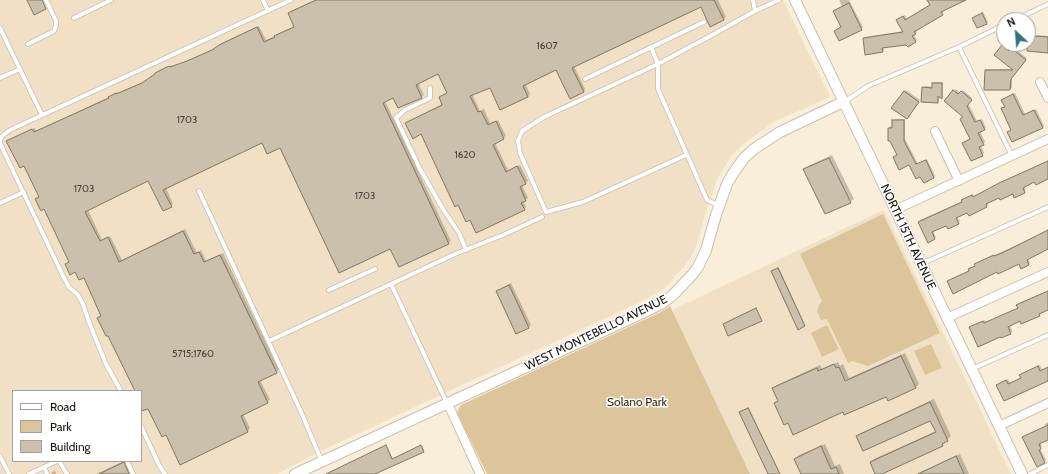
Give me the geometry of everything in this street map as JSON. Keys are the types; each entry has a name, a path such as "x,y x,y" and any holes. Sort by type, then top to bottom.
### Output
{"street":[{"name":"NORTH 15TH AVENUE","path":"795,0 1022,474"},
{"path":"1040,82 1048,98"},
{"name":"WEST MONTEBELLO AVENUE","path":"295,474 661,304 673,295 698,267 706,250 727,184 744,158 754,149 780,132 844,102"},
{"path":"935,130 958,181"},
{"path":"895,210 1048,140"},
{"path":"947,318 1048,272"},
{"path":"448,404 480,474"},
{"path":"999,426 1048,404"}],"lane":[{"path":"28,44 54,31 56,21 46,0"},
{"path":"74,18 112,0"},
{"path":"263,0 268,11"},
{"path":"120,390 106,364 83,304 78,295 69,287 63,276 5,154 0,143 1,137 10,130 291,0"},
{"path":"753,0 755,11"},
{"path":"686,155 583,202 546,212 520,153 518,141 522,131 544,117 658,64 755,11 779,0"},
{"path":"1032,12 1048,4"},
{"path":"585,79 704,22"},
{"path":"0,28 42,115"},
{"path":"844,102 868,86 996,30"},
{"path":"651,47 658,64 658,89 686,155 707,200 719,206"},
{"path":"959,47 1012,156"},
{"path":"0,78 20,69"},
{"path":"430,88 430,98 406,110 396,118 420,169 459,233 466,250"},
{"path":"199,191 312,435 322,462"},
{"path":"0,203 24,192"},
{"path":"921,264 1048,206"},
{"path":"269,341 391,284 542,217"},
{"path":"329,290 375,268"},
{"path":"391,284 448,404"},
{"path":"971,369 1048,335"},
{"path":"142,428 160,467 165,474"},
{"path":"0,456 9,474"},
{"path":"29,474 56,462"},
{"path":"59,462 66,474"},
{"path":"127,462 133,474"},
{"path":"1030,474 1048,466"},
{"path":"44,468 47,474"}],"shaded area":[{"path":"0,0 783,0 830,97 774,122 743,144 730,158 717,179 696,247 688,262 666,287 629,307 321,451 277,474 0,474"},
{"path":"884,210 1011,474 750,474 672,310"}],"green space":[{"path":"883,214 940,333 868,366 852,361 848,363 827,319 821,320 817,311 822,301 800,254"},
{"name":"Solano Park","path":"670,306 750,474 487,474 457,413 461,405 661,312"},
{"path":"827,325 839,349 822,357 811,333"},
{"path":"931,344 942,368 925,375 914,351"}],"building":[{"path":"27,0 42,0 46,9 34,15"},
{"path":"316,0 714,0 724,20 710,27 701,7 572,68 584,92 570,99 556,70 523,86 528,97 500,110 490,88 470,96 478,112 481,111 488,125 496,121 504,139 493,145 506,172 517,166 526,184 520,187 526,201 521,203 525,210 476,233 470,220 466,222 458,205 455,207 421,134 413,139 405,123 442,105 439,97 447,93 438,74 416,85 422,98 398,108 393,98 383,103 449,244 399,267 390,249 339,273 280,148 267,154 262,143 163,190 172,207 163,211 148,181 85,212 100,241 108,237 119,262 183,231 194,254 199,252 204,262 220,255 277,373 258,382 268,403 241,416 248,432 180,465 166,435 162,437 148,409 142,411 142,390 135,390 108,336 106,336 97,318 101,316 84,278 79,280 75,272 70,275 65,264 69,262 44,209 41,211 35,199 39,197 24,166 20,168 6,141 32,129 34,132 109,98 108,97 116,93 142,83 155,73 169,66 170,67 187,61 212,50 219,45 257,27 264,42 294,27 288,13"},
{"path":"927,0 966,0 941,12 943,15 914,32 916,34 912,36 916,42 908,47 906,45 882,48 883,52 865,55 863,38 903,32 896,20 903,16 905,20 930,5"},
{"path":"849,3 862,30 839,41 834,31 841,27 833,11"},
{"path":"982,13 987,24 977,28 972,18"},
{"path":"1036,36 1048,37 1048,53 1036,52"},
{"path":"996,52 1016,52 1026,60 1011,79 1010,90 984,90 985,70 1013,70 994,55"},
{"path":"932,83 942,83 942,99 938,96 938,103 921,102 922,87 932,88"},
{"path":"953,90 958,94 961,91 972,100 967,106 975,122 980,120 985,130 978,133 984,145 979,147 983,156 971,161 962,143 970,139 960,119 963,117 944,101"},
{"path":"904,91 919,102 907,119 891,108"},
{"path":"1013,94 1023,115 1034,110 1043,128 1012,142 1007,132 1011,130 1001,108 1005,107 1001,100"},
{"path":"892,120 904,120 904,141 916,164 926,160 934,178 924,183 920,177 916,179 909,165 899,170 893,157 897,155 890,141 888,141 888,128 892,128"},
{"path":"829,158 851,203 825,214 803,169"},
{"path":"1048,161 1048,179 1036,185 1034,182 1023,188 1025,193 1014,198 1013,194 1000,200 999,198 986,204 987,207 969,216 967,213 956,218 959,224 948,229 946,226 932,232 935,239 928,243 918,222 962,202 961,200 972,195 973,197 999,183"},
{"path":"1048,230 1048,249 1027,260 1029,265 1021,269 1019,264 998,274 997,272 953,294 947,281 969,271 968,269 975,266 974,264 1002,253"},
{"path":"778,268 805,326 798,330 771,271"},
{"path":"509,285 529,328 516,334 496,291"},
{"path":"1048,291 1048,310 1039,314 1040,316 1021,324 1020,321 1008,327 1011,334 1001,338 1000,337 978,347 969,327 983,321 984,323 1018,308 1016,305"},
{"path":"756,308 762,321 728,336 723,324"},
{"path":"901,356 916,388 888,401 886,397 844,415 843,412 793,435 788,423 784,425 774,403 778,401 772,388 817,368 818,371 834,364 836,368 839,367 845,381"},
{"path":"1038,366 1040,371 1048,367 1048,381 1004,401 996,385 1006,380 1008,384 1021,378 1019,375"},
{"path":"930,402 948,441 942,444 943,446 882,474 875,474 870,462 936,432 930,421 863,451 856,436"},
{"path":"748,408 780,474 768,474 739,412"},
{"path":"1048,425 1048,440 1039,444 1041,449 1039,450 1045,463 1037,467 1022,437"},
{"path":"386,445 392,459 421,445 424,452 375,474 326,474"},
{"path":"821,446 831,469 836,467 839,474 801,474 794,459"},
{"path":"956,456 964,474 918,474"},
{"path":"124,462 129,474 99,474"}]}
